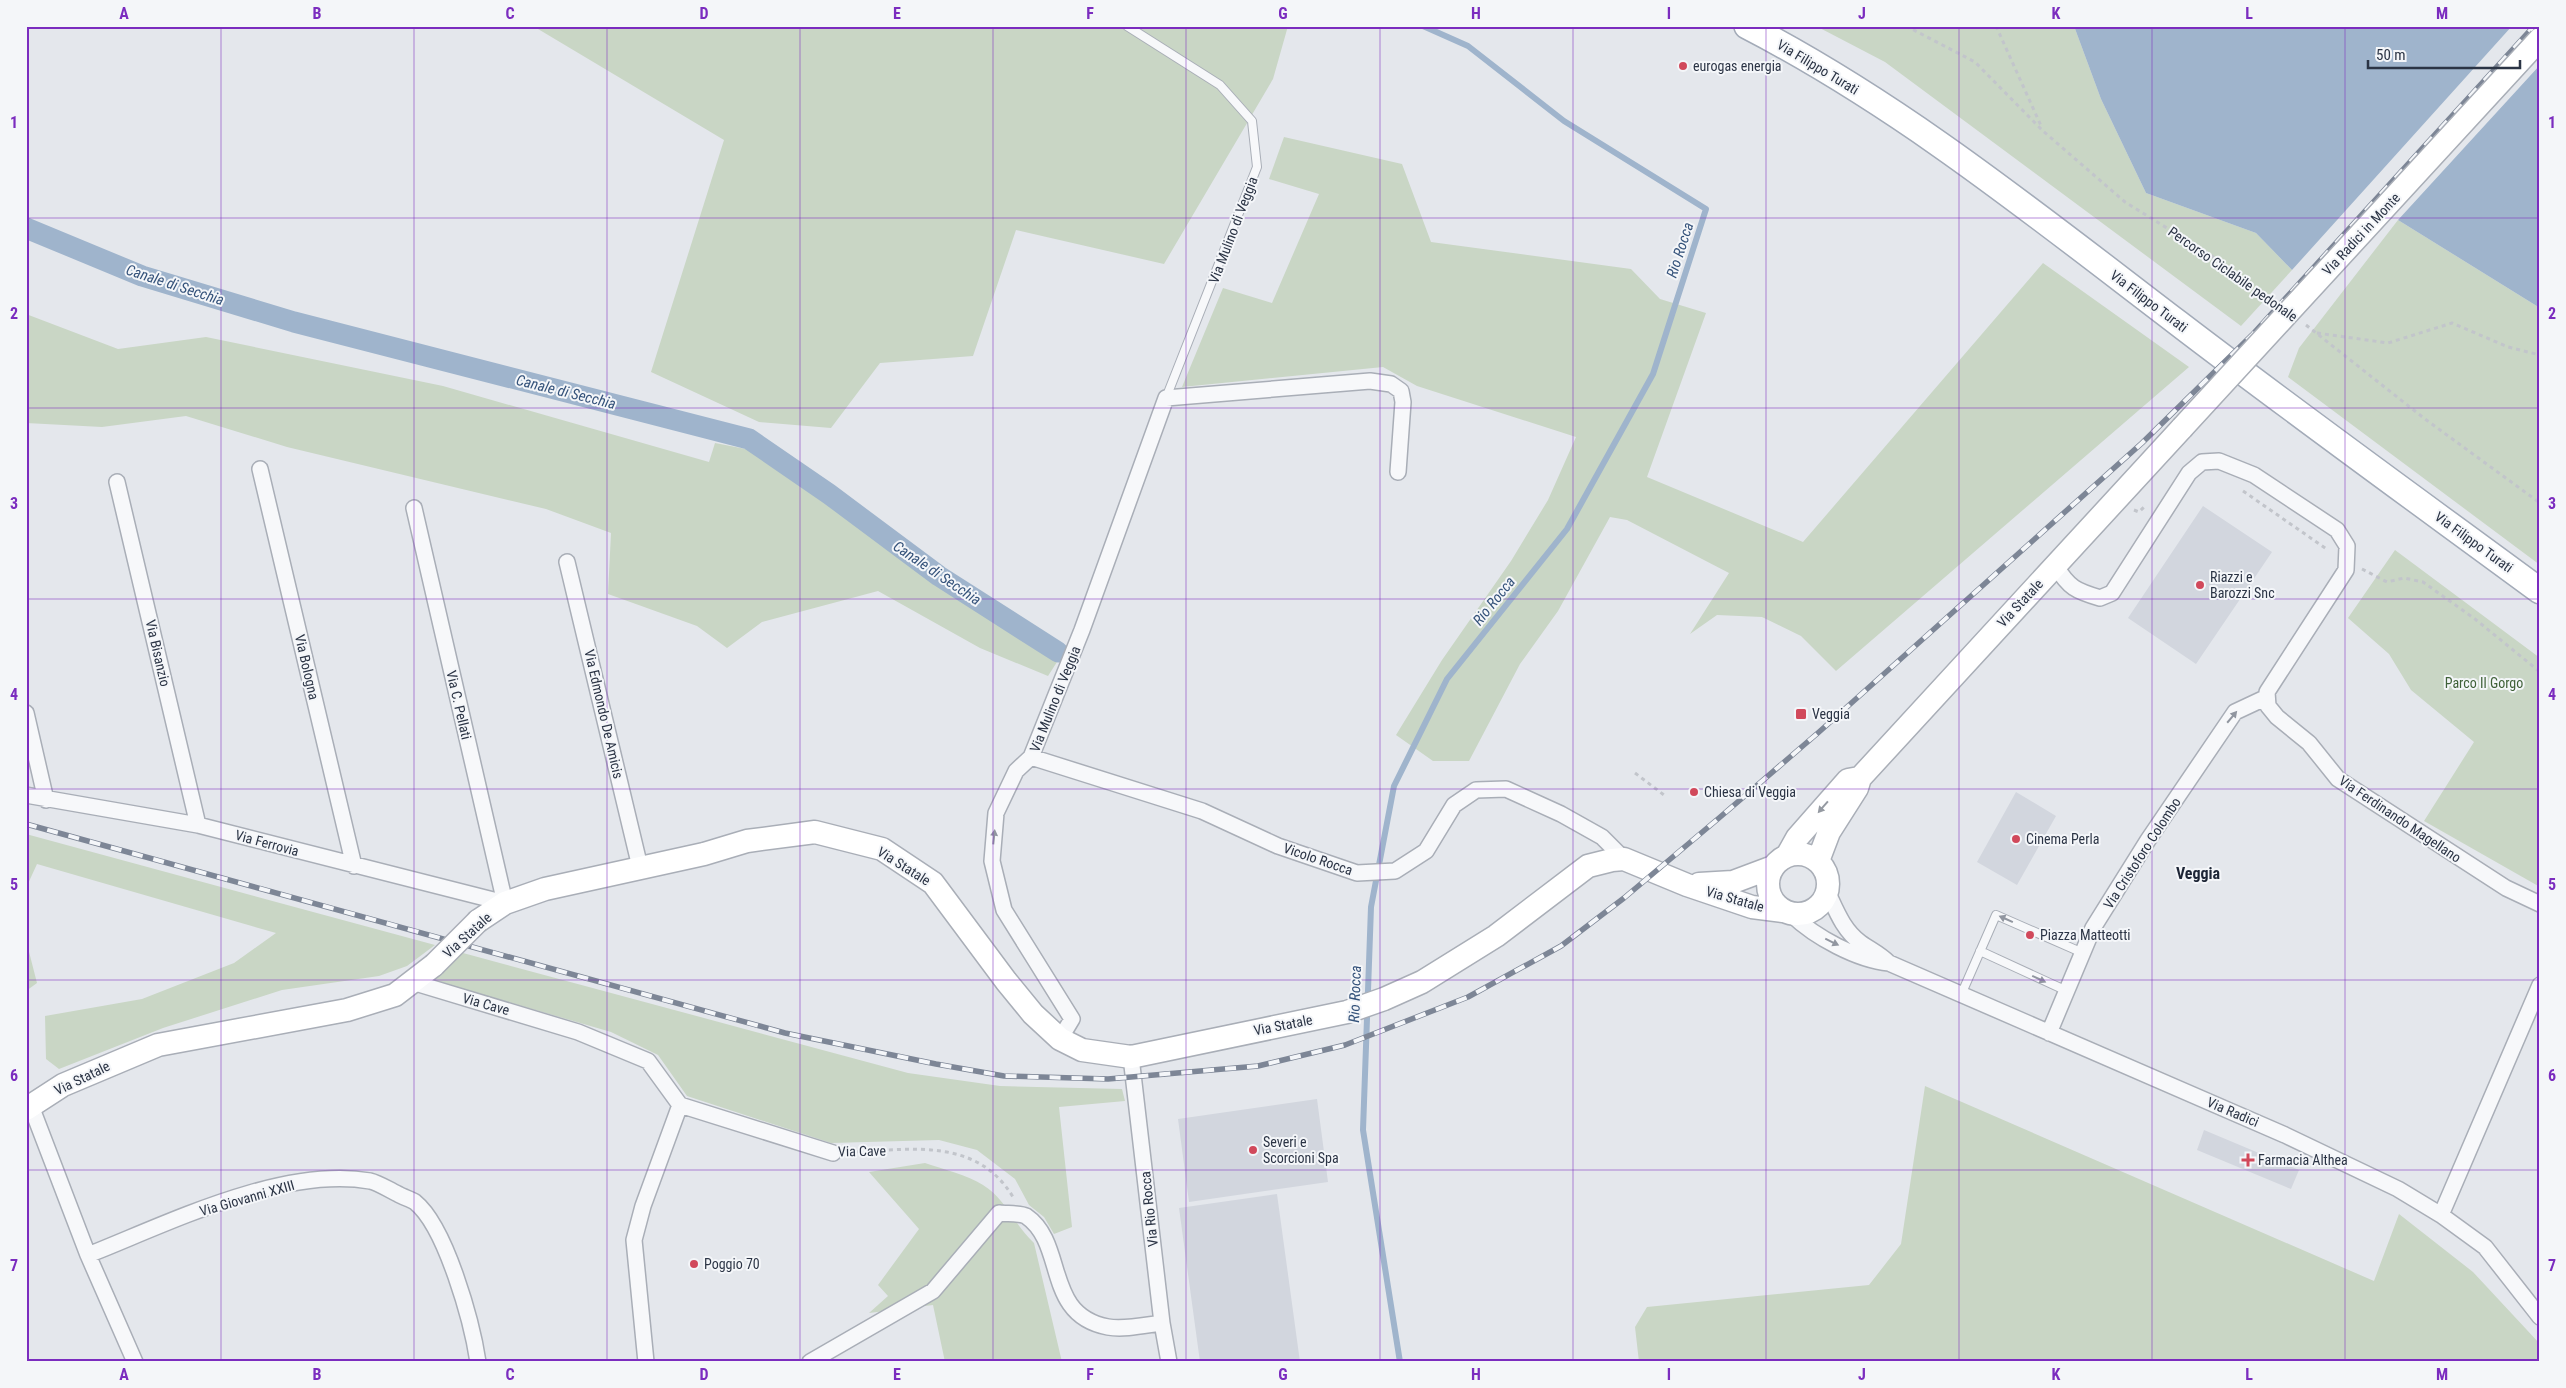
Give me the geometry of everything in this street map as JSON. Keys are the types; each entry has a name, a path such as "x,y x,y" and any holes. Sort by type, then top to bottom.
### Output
{"main road":[{"name":"Via Filippo Turati","path":"1747,26 1786,46 1858,91 1999,187 2204,343 2540,591"}],"street":[{"name":"Via Radici in Monte","path":"2182,428 2540,40"},
{"path":"1166,398 1336,382 1370,381 1391,384 1401,391 1403,402 1398,472"},
{"name":"Via Mulino di Veggia","path":"1060,1039 1072,1019 1004,910 992,861 996,813 1016,771 1031,757 1082,630 1166,398"},
{"name":"Via Statale","path":"1687,885 1733,882 1780,861 1803,854 1818,861 1829,832 1858,788 1860,778 2182,428"},
{"path":"2055,565 2064,581 2076,591 2100,598 2112,593 2189,473 2202,462 2220,461 2254,475 2338,530 2347,546 2348,561 2346,570 2267,692 2267,697"},
{"name":"Via Bologna","path":"260,469 354,866"},
{"name":"Via Bisanzio","path":"117,482 198,824"},
{"name":"Via C. Pellati","path":"414,508 505,903"},
{"name":"Via Edmondo De Amicis","path":"567,562 640,867"},
{"name":"Via Cristoforo Colombo","path":"2049,1034 2093,928 2148,840 2235,712 2267,697"},
{"name":"Via Ferdinando Magellano","path":"2267,697 2268,706 2277,717 2309,743 2338,779 2506,888 2540,904"},
{"path":"26,713 46,800"},
{"name":"Vicolo Rocca","path":"1031,757 1202,811 1278,846 1357,873 1395,871 1426,851 1454,805 1476,790 1506,789 1561,814 1602,837 1624,859"},
{"name":"Via Statale","path":"1788,913 1775,905 1767,886 1780,861 1797,838 1848,780 1860,778"},
{"name":"Via Ferrovia","path":"26,795 46,800 198,824 354,866 505,903"},
{"name":"Via Statale","path":"28,1108 63,1085 158,1045 347,1010 395,995 434,966 478,921 505,903 546,889 704,854 747,841 816,832 882,849 933,883 1006,981 1033,1014 1060,1039 1082,1050 1131,1057 1347,1012 1384,999 1422,982 1496,936 1588,866 1624,859 1687,885 1752,907 1801,915 1818,907 1827,891"},
{"path":"1818,861 1827,875 1827,891 1843,925 1860,943 1877,951 1889,963"},
{"path":"1788,913 1808,930 1872,961 1889,963"},
{"name":"Via Radici","path":"1889,963 1961,996 2285,1135 2374,1177 2441,1214 2485,1247 2540,1316"},
{"name":"Via Cave","path":"412,982 578,1032 648,1061 680,1105 833,1152"},
{"path":"2441,1214 2540,985"},
{"name":"Via Rio Rocca","path":"1131,1057 1162,1324 1169,1362"},
{"path":"646,1362 634,1240 643,1206 680,1105"},
{"path":"28,1108 88,1255 135,1362"},
{"name":"Via Giovanni XXIII","path":"88,1255 213,1206 272,1188 321,1178 372,1182 415,1202 442,1238 474,1334 478,1362"},
{"path":"810,1362 933,1291 1000,1213 1025,1215 1041,1231 1066,1298 1081,1317 1109,1327 1162,1324"}],"lane":[{"name":"Via Mulino di Veggia","path":"1127,26 1220,85 1252,121 1257,167 1166,398"},
{"path":"1961,996 1996,915 2083,953"},
{"path":"1980,952 2067,991"}],"path":[{"name":"Percorso Ciclabile pedonale","path":"1906,26 1975,62 2043,131 2124,202 2212,256 2276,303"},
{"path":"1996,26 2043,131"},
{"name":"Percorso Ciclabile pedonale","path":"2300,321 2425,419 2540,503"},
{"path":"2316,333 2388,343 2452,323 2508,346 2540,355"},
{"path":"2241,490 2296,529 2387,582 2404,578 2423,582 2474,619 2540,672"},
{"path":"2130,507 2139,512 2144,507 2152,510"},
{"path":"1634,772 1664,795"},
{"name":"Via Cave","path":"833,1152 930,1150 953,1152 981,1163 1008,1188 1025,1215"}],"shaded area":[{"name":"Riazzi e Barozzi Snc","path":"2203,506 2272,552 2196,664 2128,618"},
{"name":"Cinema Perla","path":"2016,792 2056,816 2017,885 1977,862"},
{"name":"Severi e Scorcioni Spa","path":"1317,1099 1328,1182 1189,1202 1178,1119"},
{"name":"Farmacia Althea","path":"2204,1130 2299,1170 2291,1189 2197,1150"},
{"path":"1277,1194 1300,1362 1200,1362 1179,1208"}],"green space":[{"path":"533,26 1288,26 1273,79 1164,264 1016,230 973,356 880,363 831,428 759,422 651,372 724,140"},
{"path":"1816,26 2074,26 2101,99 2146,193 2256,233 2292,270 2241,326 1885,62"},
{"path":"1284,137 1402,164 1431,242 1631,269 1660,299 1706,313 1647,477 1803,542 2043,263 2189,367 1836,671 1801,636 1762,617 1717,615 1690,634 1729,573 1627,520 1610,517 1558,611 1520,664 1469,761 1433,761 1396,735 1442,660 1511,561 1548,500 1576,437 1417,386 1383,367 1182,387 1223,288 1272,303 1319,194 1269,179"},
{"path":"2398,220 2540,308 2540,565 2288,377 2299,348"},
{"path":"26,314 118,349 206,337 443,386 709,462 715,443 751,450 1057,662 1048,676 980,648 878,591 762,622 727,648 697,626 608,594 611,533 546,509 287,447 186,416 102,427 26,423"},
{"name":"Parco Il Gorgo","path":"2395,550 2540,658 2540,887 2424,821 2474,742 2411,690 2389,654 2348,618"},
{"path":"26,834 435,945 407,966 379,976 282,990 163,1028 59,1069 46,1059 45,1016 142,999 234,963 276,933 37,864 26,888"},
{"path":"26,940 37,983 26,991"},
{"path":"463,953 908,1073 1000,1086 1122,1089 1125,1101 1059,1107 1072,1227 1054,1234 1044,1217 1029,1205 1015,1179 977,1150 939,1140 831,1143 687,1096 658,1055 611,1032 433,980"},
{"path":"1925,1086 2374,1281 2399,1214 2473,1272 2540,1344 2540,1362 1639,1362 1635,1327 1647,1307 1869,1285 1901,1244"},
{"path":"925,1163 955,1172 983,1185 998,1197 1021,1229 1034,1243 1062,1362 945,1362 933,1305 869,1313 888,1296 878,1285 919,1229 869,1172"}],"water":[{"path":"2074,26 2512,26 2292,270 2256,233 2146,193 2101,99"},
{"path":"2540,65 2540,308 2398,220"}],"waterway":[{"name":"Rio Rocca","path":"1400,1362 1363,1130 1371,907 1394,786 1447,679 1567,529 1653,374 1706,209 1564,121 1468,46 1423,26"},
{"name":"Canale di Secchia","path":"26,228 142,276 294,322 749,439 829,494 939,576 1058,652"}],"railway":[{"path":"26,824 785,1033 1004,1076 1108,1079 1258,1066 1345,1045 1468,997 1561,946 1624,898 1719,818 1819,732 2142,443 2252,335 2534,26"}],"place":[{"name":"eurogas energia","path":"1683,66"},
{"name":"Riazzi e Barozzi Snc","path":"2200,585"},
{"name":"Veggia","path":"1801,714"},
{"name":"Chiesa di Veggia","path":"1694,792"},
{"name":"Cinema Perla","path":"2016,839"},
{"name":"Piazza Matteotti","path":"2030,935"},
{"name":"Severi e Scorcioni Spa","path":"1253,1150"},
{"name":"Farmacia Althea","path":"2248,1160"},
{"name":"Poggio 70","path":"694,1264"}],"district":[{"name":"Veggia","path":"2198,873"}]}
